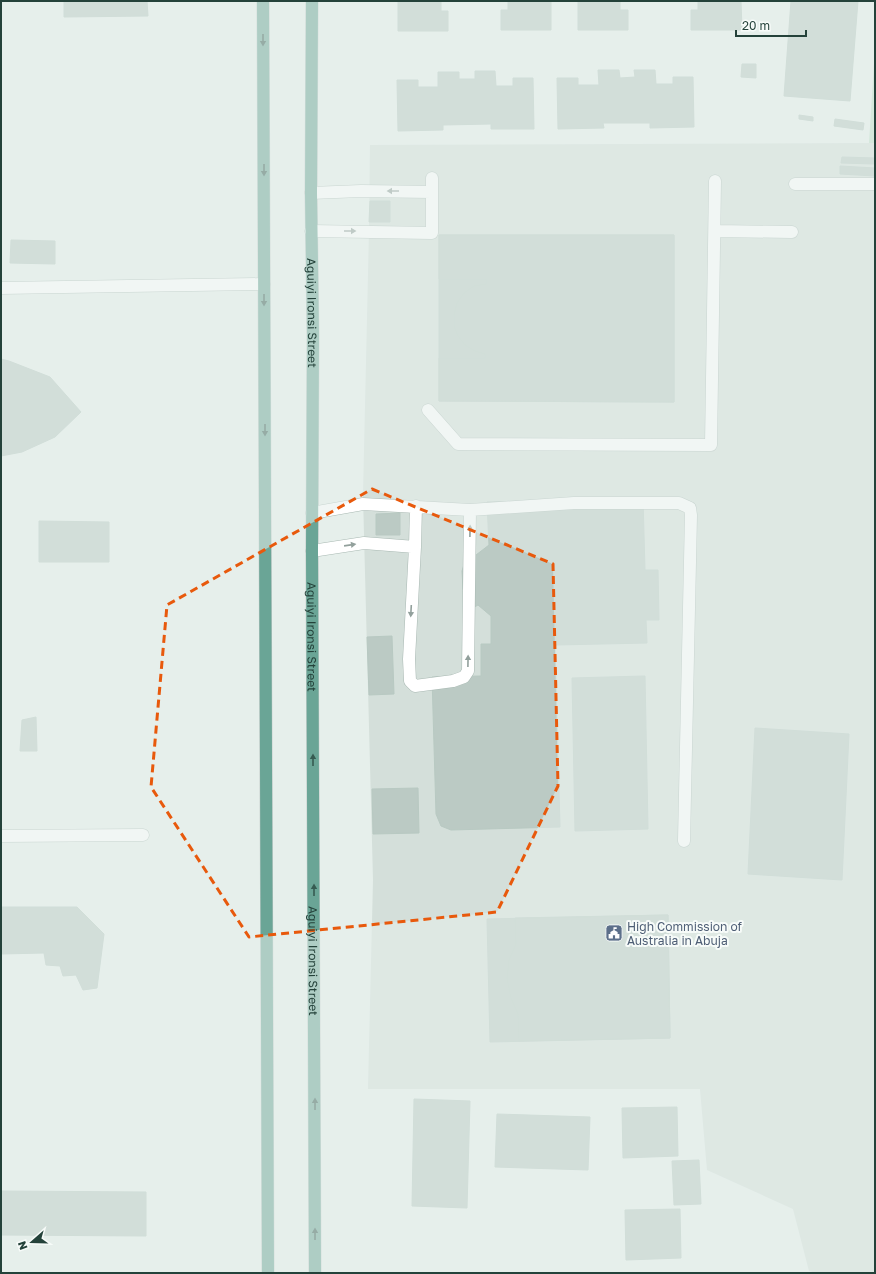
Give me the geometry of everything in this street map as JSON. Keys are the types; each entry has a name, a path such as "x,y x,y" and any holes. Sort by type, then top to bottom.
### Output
{"main road":[{"path":"263,1 268,1273"},
{"name":"Aguiyi Ironsi Street","path":"312,1 312,550 316,1273"}],"street":[{"path":"311,231 432,233 432,178"},
{"path":"428,410 458,444 711,445 715,181"},
{"path":"795,184 875,184"},
{"path":"311,193 361,191 432,192"},
{"path":"715,232 792,232"},
{"path":"1,288 264,284"},
{"path":"312,513 363,504 470,510 581,503 679,503 690,508 684,841"},
{"path":"416,506 409,659 410,681 415,686 464,678 468,671 470,510"},
{"path":"312,550 364,543 415,547"},
{"path":"1,836 143,834"}],"highlighted area":[{"path":"372,489 553,564 558,786 497,912 249,937 151,787 167,605"}],"shaded area":[{"path":"875,143 875,1273 817,1273 809,1271 793,1209 707,1170 700,1089 368,1089 373,880 363,496 370,145"}],"green space":[{"path":"875,48 875,143 869,143"}],"building":[{"path":"64,1 147,1 148,16 64,17"},
{"path":"398,1 441,1 441,11 448,11 448,31 398,31"},
{"path":"508,1 551,1 551,30 501,30 501,10 508,10"},
{"path":"578,1 620,1 620,10 628,10 628,30 578,30"},
{"path":"698,1 741,1 742,30 691,30 691,10 698,10"},
{"path":"791,1 858,1 850,101 784,96"},
{"path":"742,64 756,64 756,78 741,77"},
{"path":"598,70 619,70 620,78 635,77 634,70 655,70 656,84 673,84 673,77 693,77 694,127 650,128 650,123 603,123 604,128 558,129 557,78 578,78 578,85 599,85"},
{"path":"475,71 495,71 496,86 513,86 513,78 533,78 534,129 491,129 491,124 443,125 443,130 398,131 397,80 418,80 418,87 438,87 438,72 459,72 459,79 475,79"},
{"path":"799,115 813,117 813,121 799,119"},
{"path":"835,119 864,123 863,130 834,126"},
{"path":"842,157 875,158 875,164 841,163"},
{"path":"840,166 875,168 875,176 840,174"},
{"path":"370,201 390,201 390,222 369,222"},
{"path":"439,235 674,235 674,402 439,401"},
{"path":"439,235 674,235 674,402 439,401 439,358 485,358 485,354 475,351 465,345 458,336 454,326 454,315 457,303 464,293 474,286 486,284 486,279 439,279"},
{"path":"11,240 55,241 55,264 10,263"},
{"path":"1,359 50,377 81,412 55,437 22,452 1,456"},
{"path":"643,499 645,570 658,570 659,620 646,620 647,643 555,645 560,827 451,830 441,826 436,814 432,677 481,676 481,644 491,644 491,616 478,605 471,609 463,589 462,571 468,552 476,555 489,545 487,502"},
{"path":"400,513 400,535 376,535 376,514"},
{"path":"39,521 109,522 109,562 39,562"},
{"path":"392,636 394,694 369,695 367,637"},
{"path":"645,676 648,829 575,831 572,678"},
{"path":"36,717 37,751 20,751 22,720"},
{"path":"755,728 849,734 842,880 748,874"},
{"path":"418,788 419,833 373,834 372,789"},
{"path":"1,907 77,907 104,934 97,988 83,990 76,975 63,976 60,966 46,965 44,953 1,954"},
{"path":"668,915 670,1038 490,1042 487,919"},
{"path":"668,915 670,1038 519,1041 518,1014 511,998 507,979 509,960 516,944 515,918"},
{"path":"414,1099 470,1101 467,1208 412,1206"},
{"path":"677,1107 678,1156 623,1158 622,1108"},
{"path":"497,1114 590,1117 588,1170 495,1167"},
{"path":"699,1160 701,1204 674,1205 672,1161"},
{"path":"1,1191 146,1192 146,1236 1,1235"},
{"path":"680,1209 681,1258 626,1260 625,1210"}],"place":[{"name":"High Commission of Australia in Abuja","path":"614,933"}]}
